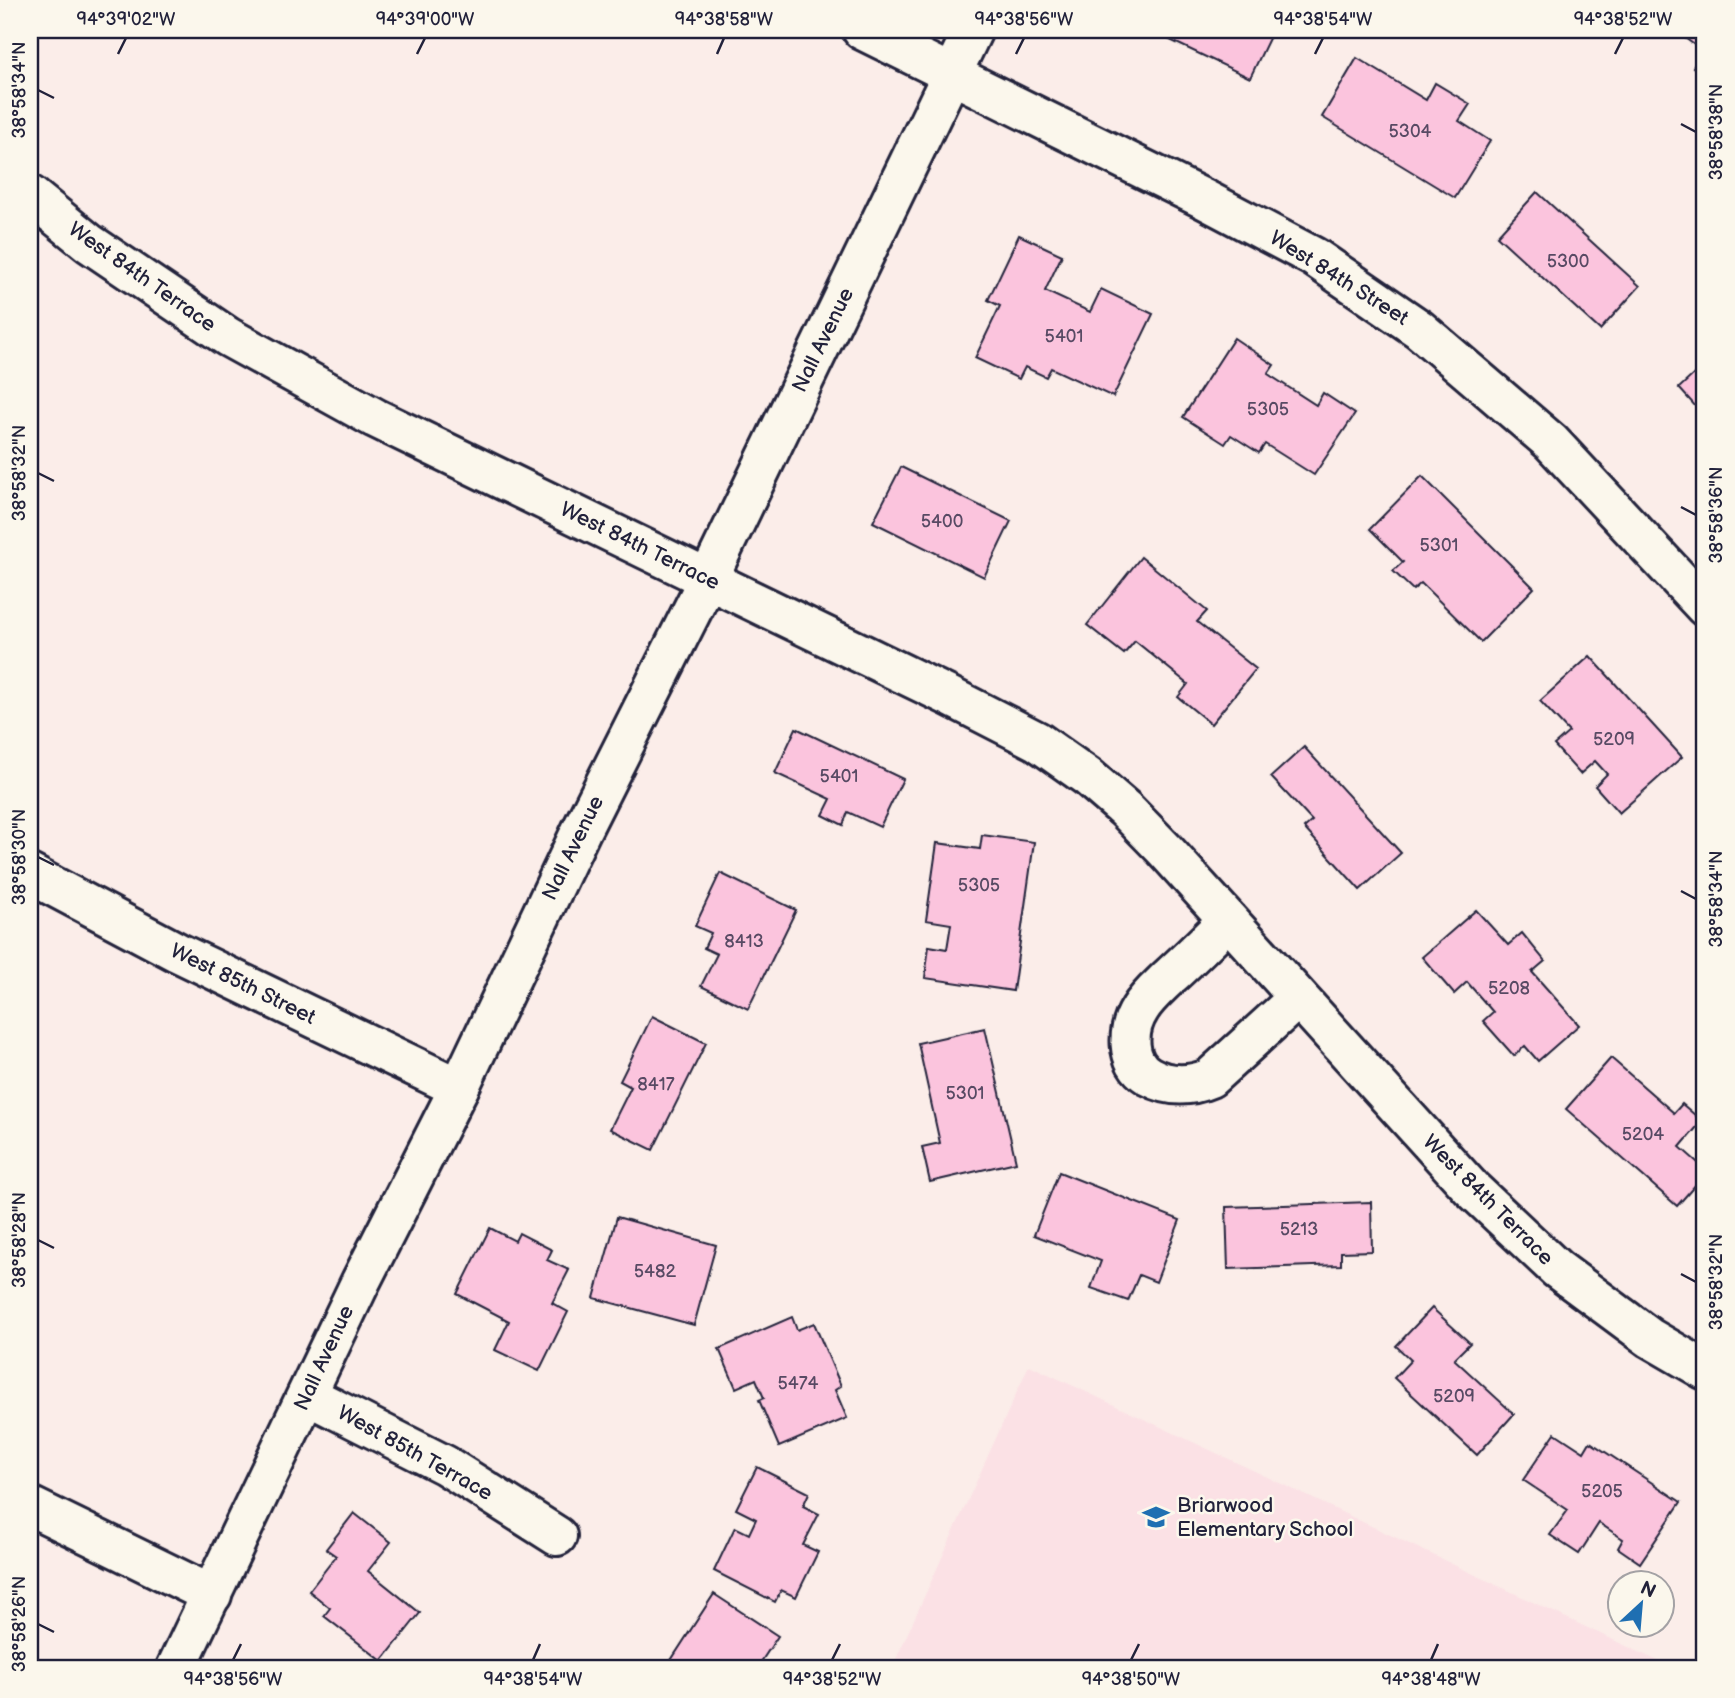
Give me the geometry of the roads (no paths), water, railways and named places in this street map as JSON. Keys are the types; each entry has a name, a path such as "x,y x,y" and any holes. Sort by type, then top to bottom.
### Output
{"street":[{"name":"West 84th Street","path":"862,30 1192,192 1314,257 1419,329 1551,442 1705,607"},
{"name":"Nall Avenue","path":"176,1668 361,1280 458,1088 580,831 708,579 973,30"},
{"name":"West 84th Terrace","path":"30,195 89,243 228,337 375,418 1037,741 1088,777 1165,850 1297,999 1471,1188 1557,1269 1650,1338 1705,1370"},
{"name":"West 85th Street","path":"30,874 177,952 458,1088"},
{"path":"1227,921 1140,1009 1130,1039 1130,1052 1144,1073 1156,1080 1180,1085 1195,1085 1210,1078 1297,999"},
{"name":"West 85th Terrace","path":"307,1395 445,1465 557,1536"},
{"path":"30,1506 212,1595"}],"place":[{"name":"Briarwood Elementary School","path":"1156,1517"}]}
